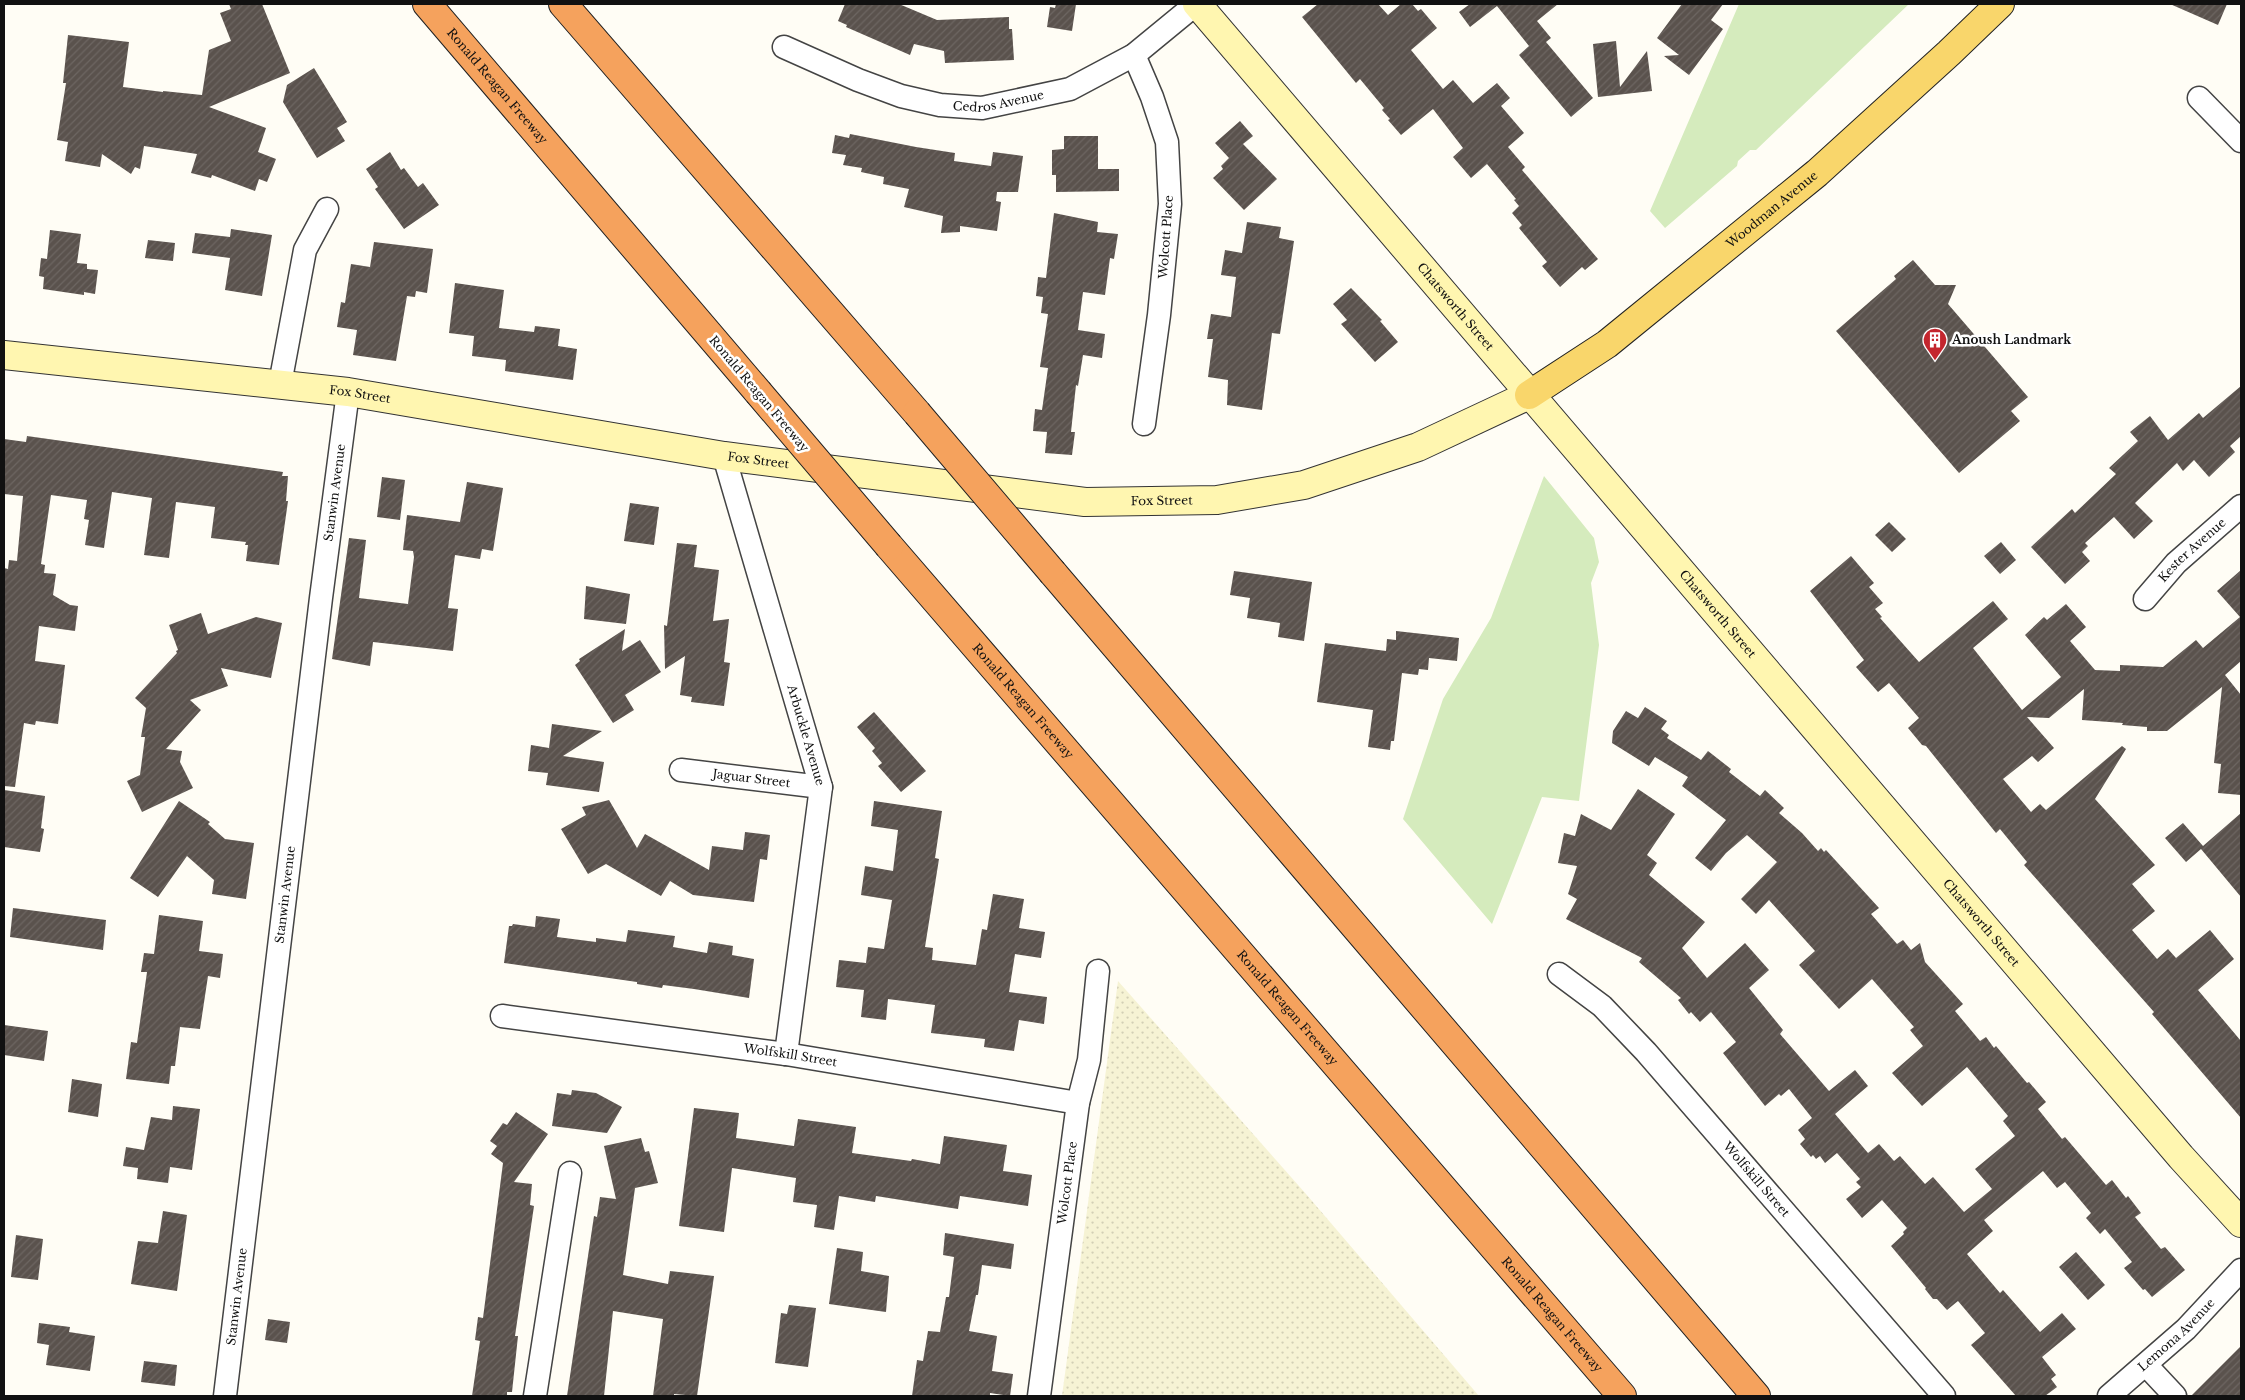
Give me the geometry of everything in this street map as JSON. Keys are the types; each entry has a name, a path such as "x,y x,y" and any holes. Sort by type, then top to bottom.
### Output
{"highway":[{"name":"Ronald Reagan Freeway","path":"427,4 889,546 1622,1396"},
{"path":"563,4 917,413 1756,1396"}],"main road":[{"name":"Chatsworth Street","path":"1197,4 2168,1142 2241,1223"},
{"name":"Woodman Avenue","path":"1530,395 1606,344 1817,173 2000,4"},
{"name":"Fox Street","path":"4,356 348,392 724,456 1085,502 1217,500 1304,485 1418,447 1530,395"}],"street":[{"name":"Cedros Avenue","path":"784,47 858,80 901,96 940,105 982,108 1070,89 1134,55 1197,4"},
{"name":"Wolcott Place","path":"1134,55 1152,97 1167,142 1170,204 1159,315 1144,424"},
{"path":"2199,98 2241,142"},
{"path":"280,384 305,250 327,209"},
{"name":"Stanwin Avenue","path":"225,1396 321,598 348,392"},
{"name":"Arbuckle Avenue","path":"724,456 821,787 786,1054"},
{"name":"Kester Avenue","path":"2145,599 2176,562 2241,506"},
{"name":"Jaguar Street","path":"681,770 821,787"},
{"name":"Wolcott Place","path":"1039,1396 1078,1103 1089,1060 1098,971"},
{"name":"Wolfskill Street","path":"1559,974 1602,1006 1646,1052 1944,1396"},
{"name":"Wolfskill Street","path":"502,1016 786,1054 1078,1103"},
{"path":"535,1396 570,1173"},
{"name":"Lemona Avenue","path":"2109,1396 2186,1329 2241,1270"},
{"path":"2146,1365 2175,1396"}],"shaded area":[{"path":"1118,981 1306,1194 1479,1396 1062,1396"}],"green space":[{"path":"1739,4 1909,4 1756,150 1750,150 1738,161 1737,166 1665,228 1650,211"},
{"path":"1544,476 1594,538 1599,562 1591,583 1599,645 1579,801 1542,797 1492,924 1403,819 1443,699 1491,618"}],"building":[{"path":"229,4 262,4 290,73 209,107 266,128 258,152 276,159 267,182 259,179 255,191 212,175 211,178 191,173 197,154 144,146 140,169 135,167 131,174 102,154 100,167 65,161 68,142 57,140 66,83 63,83 68,35 129,42 123,87 202,95 209,50 231,41 220,13 231,9"},
{"path":"845,4 899,4 937,20 1009,17 1009,29 1012,29 1014,60 945,63 944,51 914,44 910,55 846,27 847,25 838,21"},
{"path":"1056,4 1076,4 1072,31 1047,27 1050,7 1055,8"},
{"path":"1318,4 1378,4 1388,15 1401,4 1412,4 1418,11 1421,9 1437,28 1411,50 1443,89 1453,80 1473,103 1497,83 1510,98 1501,106 1524,133 1508,147 1525,167 1522,170 1598,259 1585,270 1582,267 1560,287 1542,266 1547,262 1519,228 1522,225 1512,213 1519,206 1514,200 1516,199 1487,164 1471,178 1453,157 1463,148 1433,109 1401,135 1388,120 1390,119 1382,110 1384,108 1360,79 1356,83 1302,17"},
{"path":"1470,4 1558,4 1537,21 1551,38 1546,42 1593,98 1571,117 1519,55 1529,46 1497,6 1470,27 1459,12"},
{"path":"1682,4 1723,4 1711,20 1723,29 1689,75 1664,56 1679,55 1657,38"},
{"path":"2170,4 2227,4 2218,25"},
{"path":"1616,41 1620,87 1647,51 1652,91 1598,97 1593,44"},
{"path":"314,68 347,122 337,128 345,141 317,158 283,102 287,85"},
{"path":"1240,121 1253,136 1243,144 1277,179 1244,210 1213,178 1223,169 1221,166 1229,158 1215,143"},
{"path":"850,134 955,153 954,161 991,166 993,152 1023,156 1018,192 997,192 996,201 1001,202 997,231 960,226 960,232 941,233 943,216 904,207 909,189 883,184 884,177 861,172 862,168 843,165 846,155 832,153 835,135 849,138"},
{"path":"1064,136 1098,136 1098,169 1119,169 1119,191 1056,192 1056,175 1052,175 1052,150 1064,149"},
{"path":"390,152 401,170 404,168 418,187 423,183 439,205 404,229 375,189 378,187 366,169"},
{"path":"1054,213 1098,222 1097,232 1118,234 1114,259 1110,258 1105,295 1083,292 1078,330 1105,334 1102,358 1083,355 1078,386 1076,385 1071,432 1075,432 1072,455 1045,453 1047,432 1033,431 1035,409 1042,410 1048,368 1040,367 1048,314 1041,313 1043,297 1036,296 1038,277 1046,278"},
{"path":"1247,222 1281,227 1279,238 1294,241 1280,334 1272,333 1262,410 1227,405 1228,380 1208,377 1213,339 1207,339 1211,314 1231,317 1236,277 1221,275 1225,250 1242,253"},
{"path":"231,229 272,235 262,296 225,290 230,258 192,253 195,233 230,237"},
{"path":"50,230 81,234 77,263 87,264 87,269 98,270 95,294 84,292 84,295 43,289 44,277 39,276 41,258 47,259"},
{"path":"148,240 175,243 173,261 145,258"},
{"path":"374,242 433,249 427,293 416,291 415,297 407,296 396,361 353,355 357,330 337,327 341,302 345,303 351,264 370,267"},
{"name":"Anoush Landmark","path":"1913,260 1935,285 1956,285 1948,304 2028,397 2011,411 2020,421 1959,473 1836,331 1896,279 1894,276"},
{"path":"455,283 504,290 499,328 534,332 535,326 560,329 558,346 577,349 573,380 505,371 506,360 472,356 474,336 449,333"},
{"path":"1351,288 1382,320 1380,321 1398,342 1375,362 1341,324 1347,320 1333,304"},
{"path":"2241,386 2241,436 2230,446 2235,452 2209,477 2194,460 2183,471 2177,463 2135,503 2153,521 2134,539 2114,517 2085,543 2088,546 2082,552 2090,561 2065,584 2031,547 2072,509 2075,513 2116,474 2109,468 2138,441 2130,432 2150,416 2168,440 2199,413 2203,418"},
{"path":"27,436 283,472 282,476 288,476 286,501 288,501 279,565 246,561 248,545 245,545 246,542 211,538 215,507 176,502 169,558 144,555 152,498 112,492 104,548 85,545 89,520 84,519 87,500 51,495 41,564 45,565 44,573 56,574 53,595 70,605 78,606 75,631 39,626 35,661 65,665 58,724 36,721 35,725 24,723 15,787 4,786 4,568 8,569 9,560 17,561 23,496 4,494 4,439 26,442"},
{"path":"382,477 405,480 400,520 377,517"},
{"path":"467,482 503,488 493,551 482,549 480,559 455,555 448,608 458,609 453,651 373,642 370,666 332,659 349,538 366,540 359,598 408,604 414,557 413,551 403,550 407,515 460,522"},
{"path":"630,503 659,507 654,545 624,541"},
{"path":"1889,522 1906,539 1892,552 1875,535"},
{"path":"2001,542 2016,560 2000,574 1984,556"},
{"path":"677,543 697,545 694,567 719,570 713,621 729,619 724,662 730,663 724,706 691,702 692,697 680,695 685,656 665,669 664,625 667,626"},
{"path":"1851,556 1874,583 1869,587 1883,603 1875,609 1882,617 1880,618 1919,662 1993,601 2008,619 1973,648 2022,710 2061,677 2025,635 2044,617 2047,620 2066,604 2086,627 2070,641 2095,670 2120,671 2120,665 2163,667 2196,640 2203,648 2240,617 2217,591 2241,570 2241,661 2225,675 2241,695 2241,795 2218,793 2221,764 2214,763 2222,687 2167,731 2147,731 2147,727 2082,720 2084,689 2049,718 2027,717 2054,748 2038,762 2032,756 2003,779 2031,812 2040,804 2046,810 2122,746 2126,749 2095,799 2155,865 2132,884 2155,911 2132,930 2157,959 2168,949 2176,958 2210,930 2234,959 2198,990 2241,1041 2241,1118 2152,1014 2154,1012 2024,865 2027,862 2000,829 1996,833 1926,746 1922,745 1908,728 1919,718 1889,683 1878,692 1856,667 1864,660 1810,591"},
{"path":"1234,571 1312,582 1304,641 1278,637 1280,623 1247,618 1250,598 1230,595"},
{"path":"586,586 630,594 626,624 584,619"},
{"path":"201,613 208,634 256,617 282,623 271,678 221,668 228,686 190,700 201,710 166,749 182,751 180,762 193,788 142,812 127,781 140,775 145,737 141,737 146,708 135,698 177,653 176,651 178,650 169,625"},
{"path":"625,629 622,651 640,640 661,672 625,695 634,710 613,723 575,665 580,661 579,659"},
{"path":"1396,631 1459,638 1457,661 1429,658 1428,670 1419,669 1418,675 1402,673 1394,741 1391,741 1390,750 1368,747 1373,710 1317,702 1325,643 1386,651 1387,639 1396,640"},
{"path":"1645,707 1667,721 1661,729 1669,735 1667,738 1701,760 1708,751 1731,769 1729,772 1760,796 1765,790 1784,808 1779,813 1802,833 1818,851 1821,848 1824,852 1826,850 1879,908 1871,914 1897,944 1903,940 1911,950 1920,943 1925,962 1963,1004 1955,1011 1980,1041 1986,1037 2027,1083 2029,1082 2046,1102 2038,1109 2062,1139 2065,1137 2106,1185 2112,1180 2126,1198 2128,1196 2141,1213 2135,1217 2161,1249 2165,1247 2185,1270 2152,1297 2145,1289 2143,1290 2124,1268 2132,1262 2105,1229 2100,1234 2086,1218 2091,1213 2065,1182 2057,1188 2043,1171 1984,1220 1993,1231 1967,1254 2000,1293 2003,1290 2040,1332 2062,1313 2076,1329 2042,1357 2056,1375 2051,1379 2057,1387 2045,1396 2016,1396 1971,1345 1985,1333 1958,1301 1947,1310 1937,1299 1933,1299 1891,1246 1904,1234 1903,1232 1907,1228 1882,1200 1862,1218 1846,1199 1861,1187 1856,1182 1860,1179 1837,1153 1825,1163 1820,1156 1816,1159 1813,1155 1811,1157 1800,1144 1805,1139 1798,1130 1812,1118 1789,1089 1781,1096 1779,1094 1765,1106 1723,1053 1736,1042 1711,1012 1700,1022 1691,1012 1689,1014 1678,1000 1681,998 1639,962 1642,958 1566,919 1577,899 1568,894 1577,866 1558,863 1564,833 1575,836 1581,814 1611,830 1638,789 1675,814 1647,855 1657,863 1649,875 1705,922 1682,948 1707,978 1745,943 1769,970 1749,988 1783,1030 1780,1034 1829,1091 1855,1070 1868,1086 1835,1114 1868,1153 1879,1144 1894,1161 1900,1156 1925,1184 1933,1177 1964,1212 1992,1189 1975,1169 2015,1136 2003,1121 2008,1116 1967,1067 1922,1106 1892,1073 1923,1046 1910,1030 1914,1027 1872,979 1839,1009 1799,965 1815,951 1769,900 1756,914 1741,899 1777,862 1747,835 1726,853 1711,871 1695,858 1726,820 1682,786 1688,777 1655,757 1649,766 1612,743 1613,731 1626,711 1638,718"},
{"path":"874,712 926,771 901,792 878,766 882,763 872,751 875,748 857,727"},
{"path":"552,724 602,731 563,756 604,762 599,792 546,785 548,773 528,771 531,745 549,748"},
{"path":"4,790 45,796 41,828 44,829 40,852 4,847"},
{"path":"609,800 637,848 645,834 709,870 712,846 743,850 745,832 770,835 767,860 760,859 754,902 693,895 670,881 661,896 606,864 588,874 561,829 586,815 582,807"},
{"path":"179,801 210,822 208,824 225,839 254,843 246,899 212,894 214,880 187,856 158,897 130,878"},
{"path":"874,801 942,811 935,858 939,859 925,947 933,948 932,960 976,965 982,929 987,930 993,894 1024,899 1019,928 1045,932 1041,958 1015,954 1009,992 1047,997 1044,1024 1019,1020 1014,1051 984,1047 985,1039 931,1033 935,1005 888,999 886,1020 861,1017 864,990 836,987 839,960 866,963 868,947 884,949 892,900 861,895 865,866 893,871 898,830 871,826"},
{"path":"2241,813 2241,897 2201,849 2186,862 2165,838 2183,823 2203,846"},
{"path":"13,908 106,920 103,950 10,937"},
{"path":"159,915 203,921 199,951 223,954 220,978 208,976 200,1029 180,1027 175,1066 171,1066 169,1084 126,1079 131,1042 137,1043 147,972 141,972 144,953 154,954"},
{"path":"536,916 560,919 557,937 596,942 596,938 626,942 628,930 675,936 673,947 707,953 709,942 733,946 732,955 754,959 749,998 663,985 662,988 637,984 637,982 504,963 509,926 513,924 535,927"},
{"path":"4,1025 48,1031 44,1061 4,1055"},
{"path":"72,1079 102,1084 98,1117 68,1112"},
{"path":"572,1090 596,1093 622,1107 607,1133 552,1126 557,1093 571,1095"},
{"path":"173,1106 200,1109 192,1170 170,1167 168,1183 137,1179 138,1168 123,1166 126,1147 144,1150 151,1117 172,1120"},
{"path":"694,1108 739,1113 736,1138 794,1146 798,1119 856,1127 852,1153 911,1161 912,1159 940,1164 944,1136 1007,1145 1003,1171 1032,1175 1028,1206 960,1196 958,1209 876,1196 875,1202 839,1196 834,1230 814,1227 817,1205 793,1202 796,1178 732,1168 724,1232 679,1226"},
{"path":"516,1112 548,1134 514,1182 532,1184 530,1205 534,1206 515,1336 518,1336 512,1392 507,1392 507,1396 472,1396 480,1341 475,1340 478,1317 483,1318 503,1163 491,1154 497,1146 490,1141 503,1123 507,1125"},
{"path":"641,1138 645,1152 649,1151 658,1183 635,1188 623,1275 668,1284 670,1271 714,1276 697,1396 674,1394 674,1396 653,1396 663,1319 613,1311 604,1396 567,1396 594,1216 597,1217 600,1197 616,1199 604,1146"},
{"path":"163,1211 187,1215 177,1291 131,1284 138,1241 158,1243"},
{"path":"945,1233 1014,1244 1011,1269 982,1265 978,1295 976,1295 969,1331 997,1336 992,1371 1013,1374 1010,1396 990,1393 990,1396 912,1396 917,1360 923,1361 928,1331 940,1332 946,1297 949,1297 954,1257 943,1255"},
{"path":"16,1235 43,1239 38,1280 11,1277"},
{"path":"837,1248 863,1252 861,1271 889,1276 886,1312 829,1304"},
{"path":"2076,1252 2105,1285 2088,1300 2059,1267"},
{"path":"789,1305 816,1308 808,1367 775,1363 781,1313 787,1314"},
{"path":"268,1319 290,1322 287,1343 265,1340"},
{"path":"39,1323 70,1327 69,1332 95,1336 90,1371 46,1365 49,1345 37,1343"},
{"path":"2241,1346 2241,1396 2191,1396"},
{"path":"144,1361 177,1365 175,1386 141,1382"}],"place":[{"name":"Anoush Landmark","path":"1935,361"}]}
